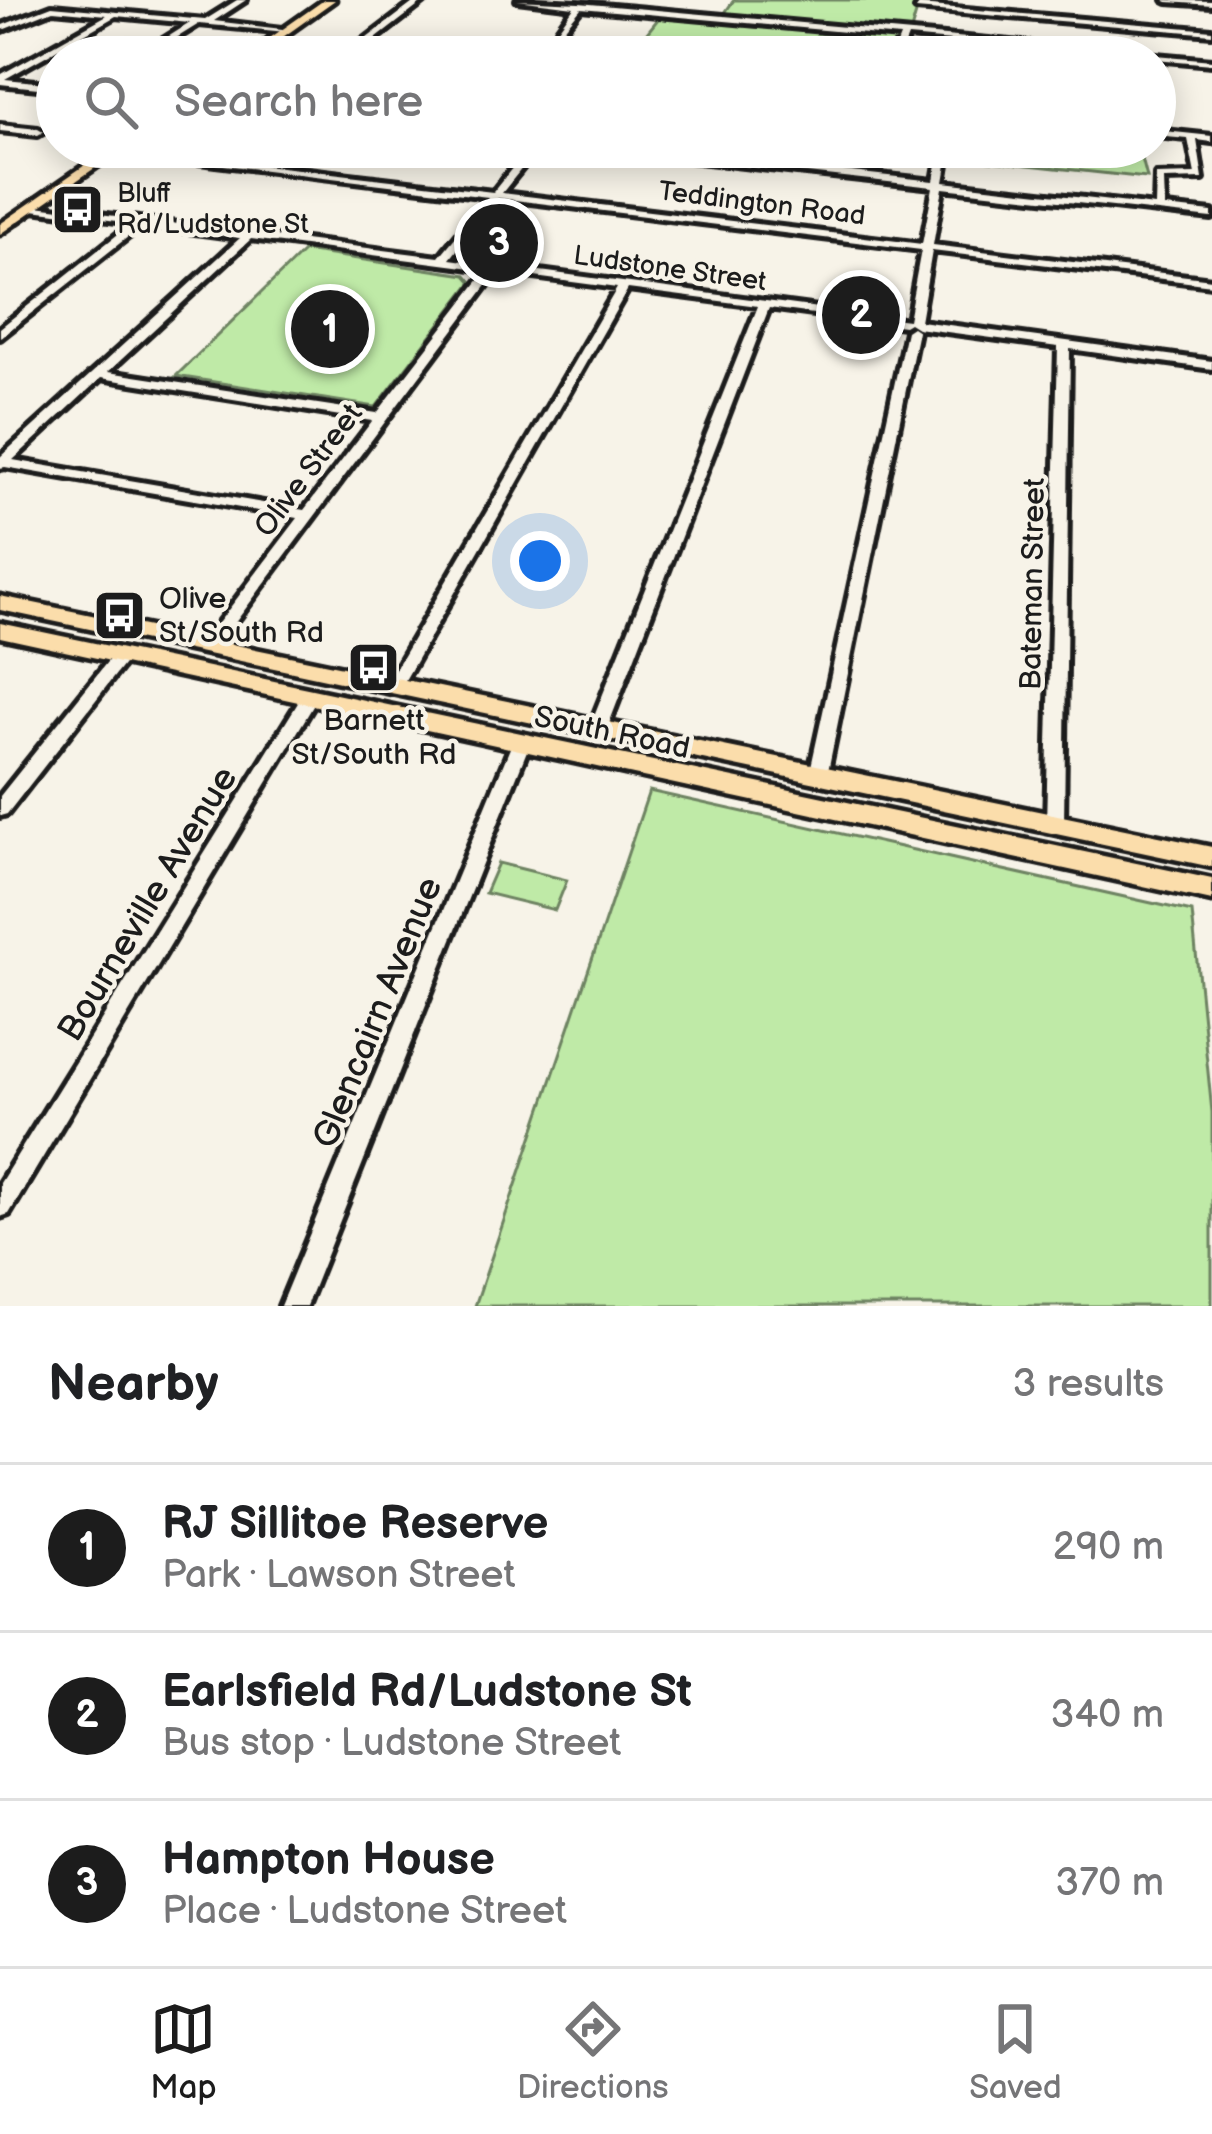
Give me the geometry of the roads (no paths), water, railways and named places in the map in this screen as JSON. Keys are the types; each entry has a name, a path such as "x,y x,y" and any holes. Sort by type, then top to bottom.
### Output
{"main road":[{"path":"278,36 330,0"},
{"path":"0,230 89,168"},
{"name":"South Road","path":"0,603 1212,857"},
{"name":"South Road","path":"0,630 1212,890"},
{"path":"189,671 208,647"},
{"path":"812,806 818,776"}],"street":[{"path":"177,36 242,0"},
{"path":"374,36 422,0"},
{"path":"520,0 918,36"},
{"path":"680,14 691,0"},
{"path":"1028,36 1030,0"},
{"path":"1168,0 1212,4"},
{"path":"129,15 148,4"},
{"path":"562,29 579,5"},
{"path":"919,7 1212,32"},
{"path":"0,29 43,9 287,30"},
{"path":"77,36 116,14"},
{"path":"1176,59 1212,62"},
{"path":"0,80 36,60"},
{"path":"0,80 36,85"},
{"path":"0,128 36,132"},
{"path":"1176,135 1212,139"},
{"path":"1160,210 1159,177 1200,177 1192,137"},
{"name":"Teddington Road","path":"278,168 1212,282"},
{"path":"442,261 517,168"},
{"path":"786,168 1212,215"},
{"path":"818,776 942,168"},
{"name":"Ludstone Street","path":"33,207 1212,365"},
{"path":"0,334 141,221"},
{"path":"1,463 249,236"},
{"name":"Olive Street","path":"208,647 494,268"},
{"path":"394,686 624,286"},
{"path":"598,729 764,306"},
{"name":"Bateman Street","path":"1055,824 1064,346"},
{"path":"99,374 381,418"},
{"path":"1,463 307,515"},
{"path":"0,809 121,656"},
{"name":"Bourneville Avenue","path":"0,1204 310,697"},
{"name":"Glencairn Avenue","path":"293,1306 521,743"}],"place":[{"name":"Bluff Rd/Ludstone St","path":"78,209"},
{"name":"Hampton House","path":"499,243"},
{"name":"Earlsfield Rd/Ludstone St","path":"861,315"},
{"name":"RJ Sillitoe Reserve","path":"330,329"},
{"name":"Olive St/South Rd","path":"120,615"},
{"name":"Barnett St/South Rd","path":"374,668"}]}
